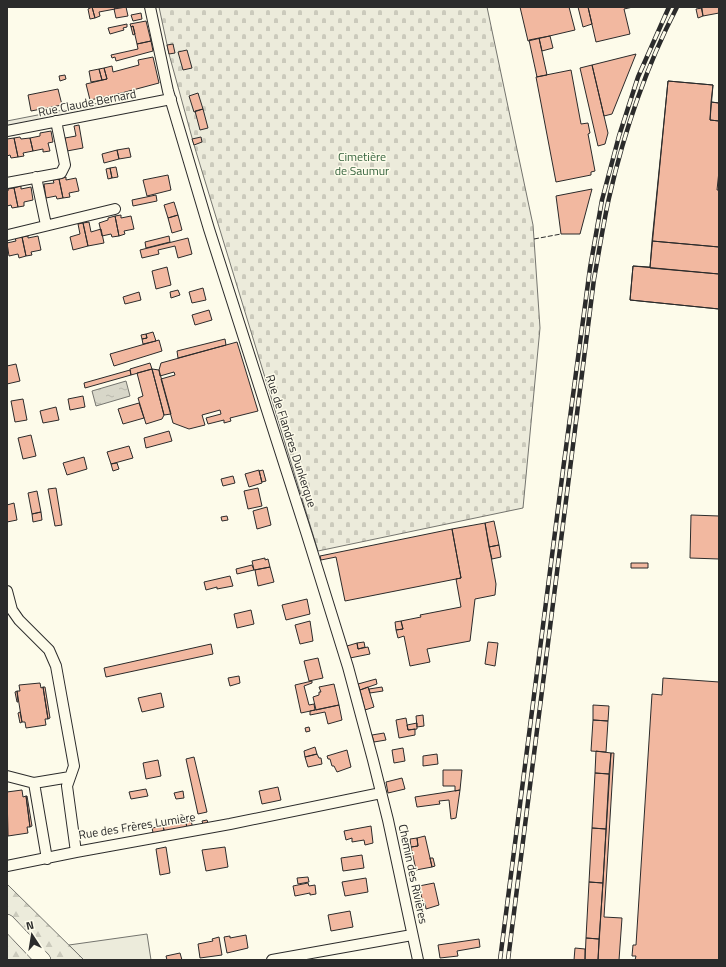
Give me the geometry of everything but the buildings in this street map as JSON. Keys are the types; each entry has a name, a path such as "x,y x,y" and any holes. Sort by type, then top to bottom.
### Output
{"main road":[{"path":"7,922 43,960"}],"street":[{"name":"Rue de Flandres Dunkerque","path":"150,7 171,99 209,229 348,667 381,793"},
{"name":"Rue Claude Bernard","path":"7,131 171,99"},
{"path":"7,183 61,173 65,165 56,122"},
{"path":"36,177 46,226"},
{"path":"8,235 115,209"},
{"name":"Rue des Frères Lumière","path":"7,591 12,610 19,620 49,650 56,666 74,766 67,786 76,852 230,824 381,793"},
{"path":"7,776 34,783 70,777"},
{"path":"34,783 47,859"},
{"name":"Chemin des Rivières","path":"381,793 418,960"},
{"path":"7,866 76,852"},
{"path":"272,960 412,934"}],"green space":[{"name":"Cimetière de Saumur","path":"159,7 487,7 533,225 540,328 523,508 318,551 194,145 169,54"},
{"path":"7,884 84,960 7,960"},
{"path":"147,934 151,960 84,960 69,945"}],"shaded area":[{"path":"109,101 110,106 7,126 7,121"}],"water":[{"path":"126,381 130,396 96,406 92,391"}],"railway":[{"path":"500,960 590,268 602,200 619,136 638,77 669,7"},
{"path":"508,960 594,279 601,238 615,173 629,124 655,53 677,7"}],"fence":[{"path":"534,239 561,234"}]}
